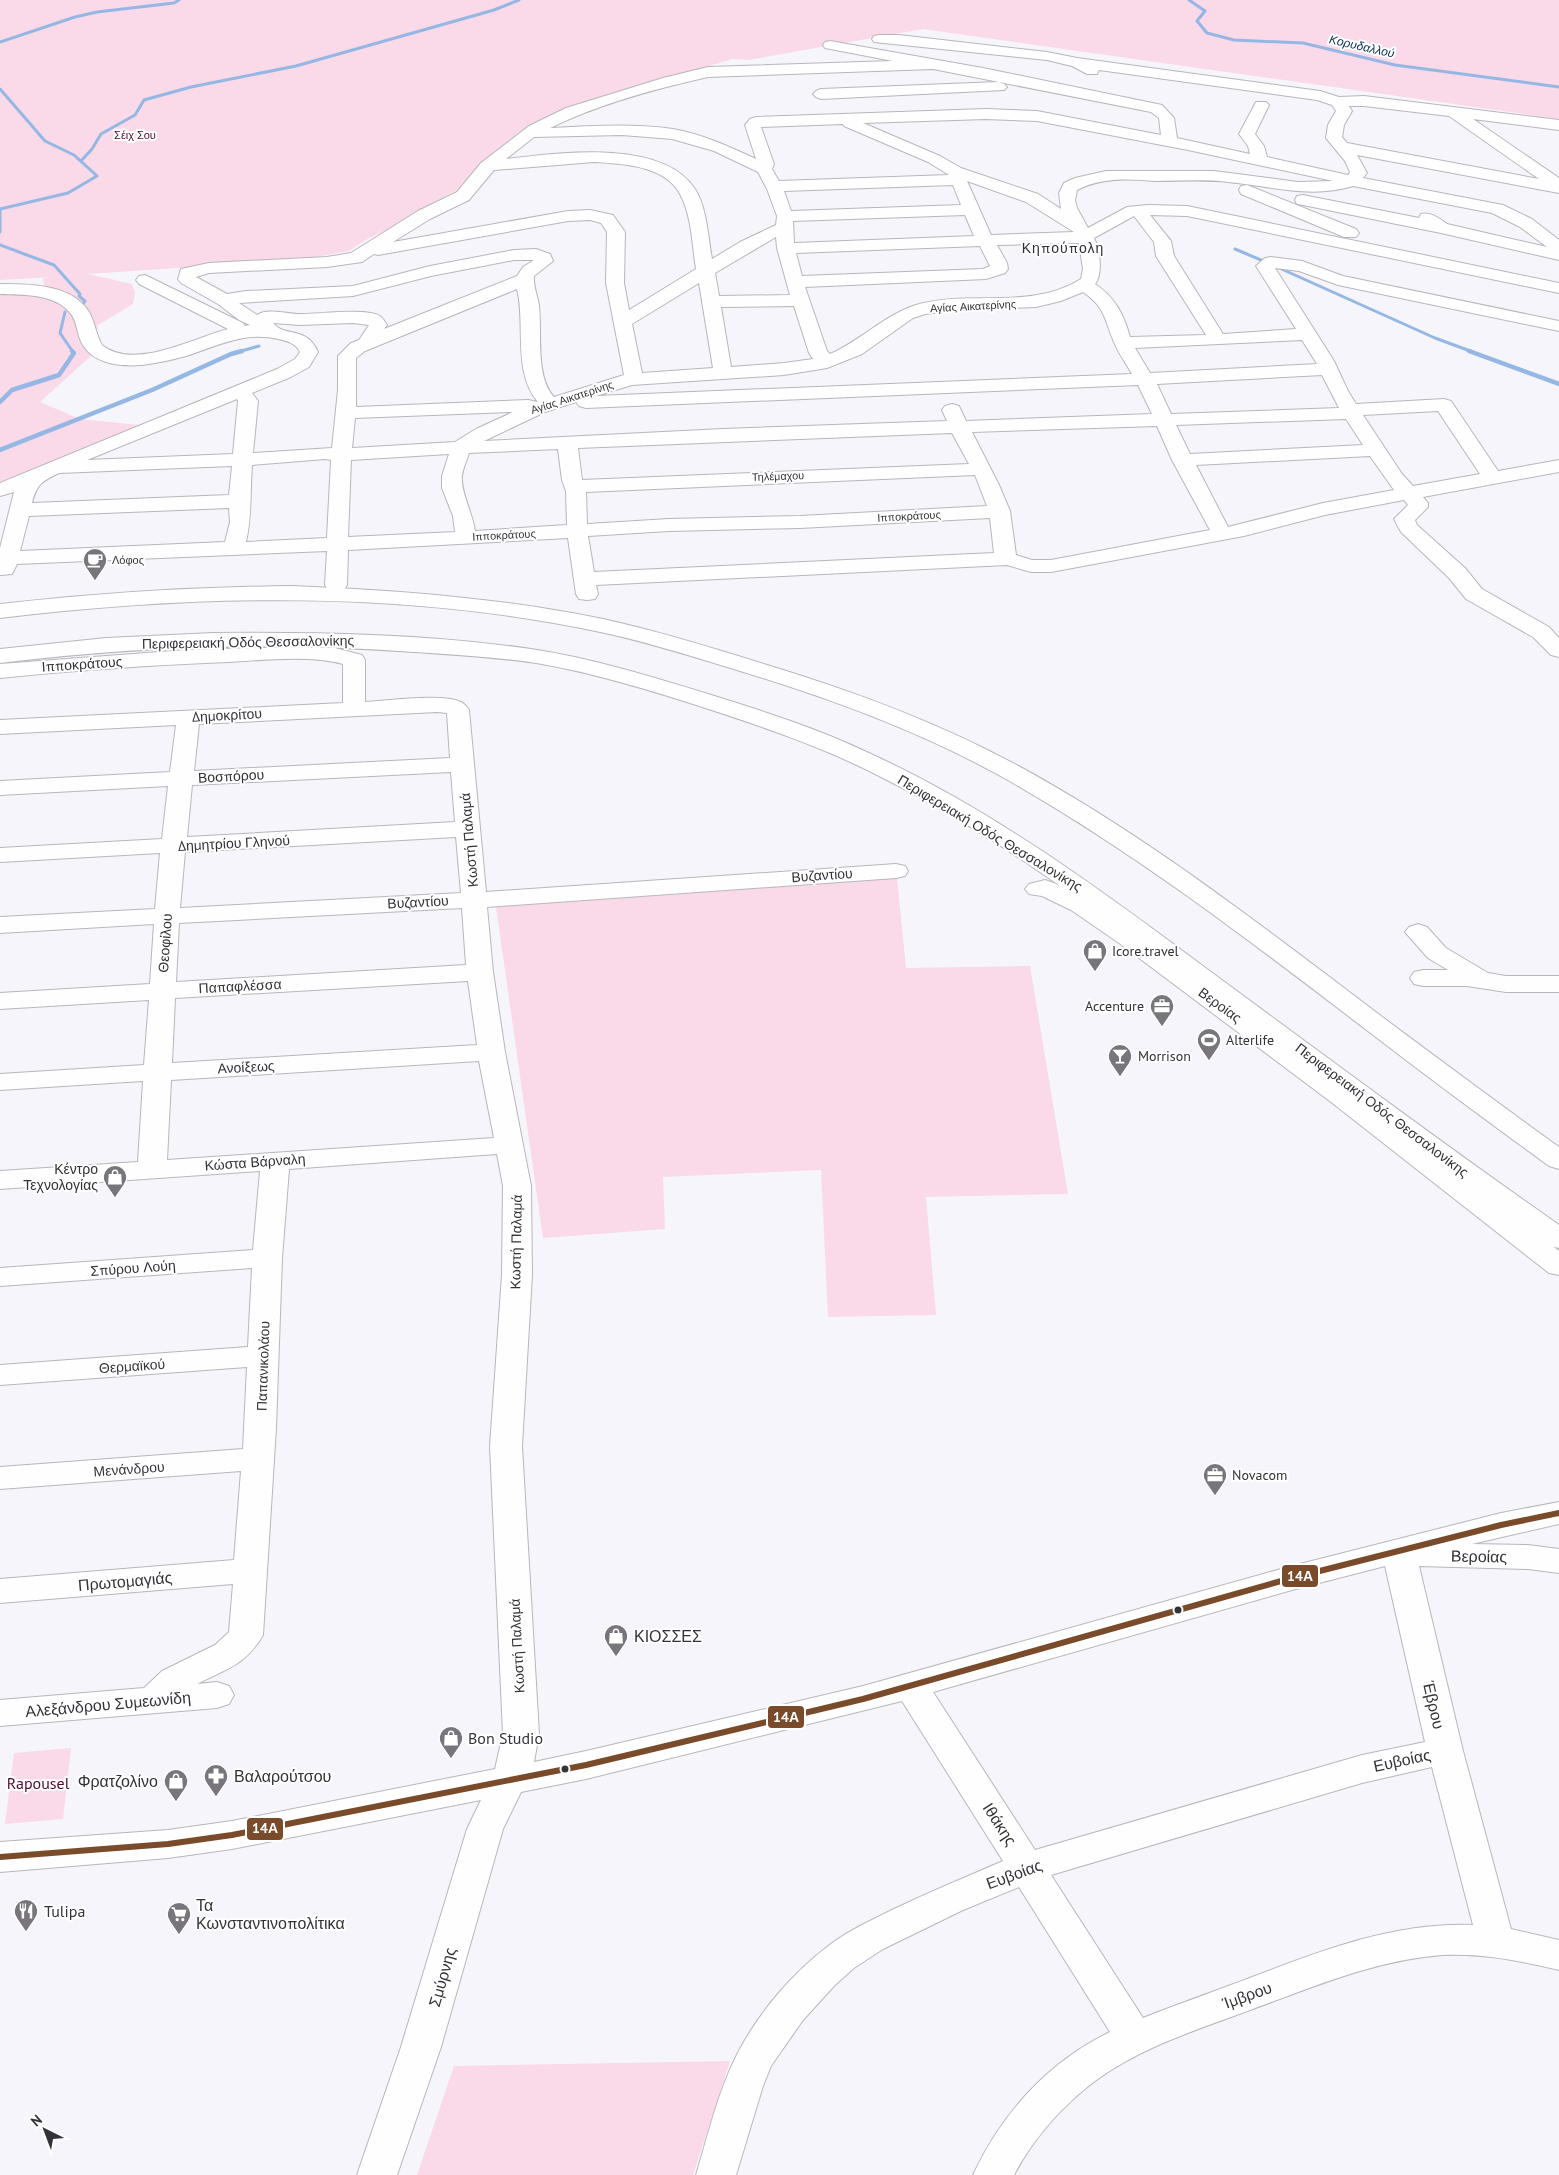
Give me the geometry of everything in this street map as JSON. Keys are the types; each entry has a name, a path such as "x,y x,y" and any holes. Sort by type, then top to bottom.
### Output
{"main road":[{"path":"1156,108 1017,84 933,64 830,45 880,39 899,39 1028,53 1077,63 1320,96 1339,109"},
{"path":"1077,63 1111,82 1125,86 1166,115 1169,141"},
{"path":"271,332 267,327 187,279 188,273 192,270 209,268 340,261 356,258 424,215 463,196 488,166 528,134 554,118 668,81 701,73 933,64"},
{"path":"821,94 1017,84"},
{"path":"1017,84 1023,93 1028,115"},
{"path":"1322,114 1364,100 1556,126"},
{"path":"1241,102 1277,107"},
{"path":"1260,161 1256,146 1247,134 1261,105"},
{"path":"1222,534 1182,460 1156,401 1123,342 1115,316 1099,295 1084,285 1092,273 1088,246 1069,205 1067,192 1070,187 1078,183 1116,175 1213,176 1312,188 1334,186 1353,181 1358,176 1359,170 1341,147 1334,134 1339,109"},
{"path":"1451,112 1559,187"},
{"path":"764,169 766,164 754,123 950,115 1028,115 1169,141 1353,181 1497,209 1526,223 1559,248"},
{"path":"841,120 934,159 957,175 1032,198 1081,232"},
{"path":"528,134 598,130 660,132 706,143 764,169 773,186 785,222 786,248 800,300 818,353 827,362"},
{"path":"1341,147 1559,187"},
{"path":"488,166 559,158 592,157 633,160 662,170 682,185 689,196 696,216 712,302 712,315 722,372"},
{"path":"773,186 957,175"},
{"path":"795,282 986,274 999,269 985,242 957,175"},
{"path":"1213,176 1410,258 1477,289"},
{"path":"1383,187 1441,228"},
{"path":"1242,188 1441,228 1559,255"},
{"path":"622,322 785,222 972,210"},
{"path":"1138,211 1162,241 1165,256 1218,340"},
{"path":"786,248 985,242 1081,232 1127,212 1187,211 1559,288"},
{"path":"365,253 568,216 599,216 608,220 616,232 615,283 634,378"},
{"path":"230,304 246,296 353,291 430,271 507,256 527,254 543,257 544,262 528,272 525,279 530,309 534,372 540,393 550,404"},
{"path":"1559,326 1338,280 1290,263 1277,261 1267,263 1265,266 1268,274 1306,334 1322,355 1338,391 1394,478 1418,503 1418,507 1404,519 1408,528 1457,573 1474,594 1541,632 1559,650"},
{"path":"336,585 341,455 348,390 347,356 350,352 365,344 525,279"},
{"path":"145,280 236,327 238,332"},
{"name":"Αγίας Αικατερίνης","path":"462,447 468,440 508,420 550,404 634,378 792,368 827,362 855,350 916,310 934,307 1043,300 1084,285"},
{"path":"0,289 34,291 70,302 81,314 96,350 115,358 142,359 168,356 217,337 238,332 284,334 302,341 309,352 307,358 293,369 0,490"},
{"path":"1494,295 1559,320"},
{"path":"712,302 800,300"},
{"path":"1043,300 1054,304 1107,305"},
{"path":"230,304 270,319 374,320 378,325 365,344"},
{"path":"1123,342 1218,340 1306,334"},
{"path":"345,413 1143,379 1329,369"},
{"path":"944,386 958,425 981,468 1000,511 1005,553 1008,559"},
{"path":"234,548 240,522 239,501 248,401 241,391"},
{"path":"54,467 958,425 1164,420 1444,405 1493,479"},
{"path":"567,443 574,486 577,532 585,586 672,577 1008,559 1031,566 1050,566 1222,534 1323,510 1559,466"},
{"path":"462,447 455,464 452,481 454,494 464,516 466,538"},
{"path":"1182,460 1376,450"},
{"name":"Τηλέμαχου","path":"574,486 981,468"},
{"path":"35,477 25,490 19,510 239,501"},
{"name":"Ιπποκράτους","path":"19,510 6,564 234,548 466,538 668,525 800,522 1000,511"},
{"path":"0,612 120,599 261,593 334,594 419,600 506,610 611,628 711,654 826,690 877,708 972,751 1019,776 1113,834 1207,897 1559,1160"},
{"name":"Περιφερειακή Οδός Θεσσαλονίκης","path":"0,656 125,644 283,639 365,640 455,647 545,658 599,670 699,698 796,731 830,744 893,774 961,812 1081,888 1478,1182 1559,1238"},
{"name":"Ιπποκράτους","path":"0,671 194,656 345,655 354,660 354,709"},
{"name":"Δημοκρίτου","path":"0,727 437,705 454,706"},
{"name":"Κωστή Παλαμά","path":"454,706 458,710 480,972 491,1052 517,1186 517,1266 506,1446 521,1734 516,1763 509,1780"},
{"name":"Θεοφίλου","path":"152,1169 168,895 188,717"},
{"name":"Βοσπόρου","path":"0,788 462,764"},
{"name":"Δημητρίου Γληνού","path":"0,855 468,829"},
{"name":"Βυζαντίου","path":"0,925 475,900 896,871"},
{"name":"Βεροίας","path":"1038,889 1045,888 1080,905 1136,944 1341,1096 1559,1266"},
{"path":"1418,932 1437,953 1470,974 1487,981"},
{"name":"Παπαφλέσσα","path":"0,1000 480,972"},
{"path":"1423,978 1446,977 1506,984 1559,984"},
{"name":"Ανοίξεως","path":"0,1082 491,1052"},
{"name":"Κώστα Βάρναλη","path":"0,1180 509,1145"},
{"name":"Παπανικολάου","path":"154,1700 158,1693 172,1681 230,1652 243,1640 247,1630 264,1356 267,1258 275,1161"},
{"name":"Σπύρου Λούη","path":"0,1277 267,1258"},
{"name":"Θερμαϊκού","path":"0,1375 264,1356"},
{"name":"Μενάνδρου","path":"0,1478 258,1460"},
{"path":"0,1857 193,1841 509,1780 754,1726 911,1686 1292,1578 1501,1525 1559,1513"},
{"name":"Βεροίας","path":"1399,1554 1528,1557 1559,1561"},
{"name":"Έβρου","path":"1399,1554 1445,1751 1496,1942"},
{"name":"Πρωτομαγιάς","path":"0,1591 250,1571"},
{"name":"Ιθάκης","path":"911,1686 1028,1867 1135,2038"},
{"name":"Αλεξάνδρου Συμεωνίδη","path":"0,1713 216,1695"},
{"name":"Ευβοίας","path":"716,2175 743,2086 755,2059 789,2009 821,1974 846,1953 885,1930 991,1881 1028,1867 1362,1769 1445,1751"},
{"name":"Σμύρνης","path":"376,2175 422,2046 485,1829 509,1780"},
{"name":"Ίμβρου","path":"993,2175 1017,2136 1052,2094 1083,2068 1135,2038 1263,1989 1381,1950 1410,1944 1442,1940 1496,1942 1559,1955"}],"green space":[{"name":"Σέιχ Σου","path":"0,0 1559,0 1559,119 923,29 748,60 732,59 561,111 462,187 434,202 411,219 369,238 349,251 299,260 88,274 132,284 135,293 133,304 98,325 92,355 40,402 80,419 148,426 0,486 0,295 41,293 47,290 43,278 53,277 0,280"},
{"path":"897,878 906,968 1030,966 1068,1194 926,1197 936,1315 828,1317 821,1170 663,1177 665,1229 543,1238 496,907"},
{"name":"Rapousel","path":"71,1748 63,1819 5,1824 14,1753"},
{"path":"730,2061 693,2175 417,2175 454,2066"}],"waterway":[{"path":"0,42 75,17 97,12 174,3 179,0"},
{"path":"81,161 92,149 101,134 135,115 144,100 191,87 296,66 494,10 519,0"},
{"name":"Κορυδαλλού","path":"1189,0 1205,11 1197,21 1207,33 1234,40 1303,43 1395,65 1559,87"},
{"path":"0,89 45,141 74,155 97,176 68,193 0,209"},
{"path":"0,210 0,232"},
{"path":"0,245 54,265 80,294 79,296 85,301 83,304"},
{"path":"1235,249 1268,263"},
{"path":"1277,267 1435,338 1473,352"},
{"path":"65,312 60,333 73,352"},
{"path":"238,352 259,346"},
{"path":"0,450 152,390 231,354 242,351"},
{"path":"1469,351 1559,384"},
{"path":"0,402 12,390 59,375 73,352"}],"transit line":[{"name":"14Α","path":"0,1857 168,1844 232,1835 586,1765 863,1699 1292,1578 1501,1525 1559,1513"}],"place":[{"name":"Λόφος","path":"95,581"},
{"name":"Icore.travel","path":"1095,972"},
{"name":"Accenture","path":"1162,1027"},
{"name":"Alterlife","path":"1209,1061"},
{"name":"Morrison","path":"1120,1077"},
{"name":"Κέντρο Τεχνολογίας","path":"115,1198"},
{"name":"Novacom","path":"1215,1496"},
{"name":"ΚΙΟΣΣΕΣ","path":"616,1657"},
{"name":"Bon Studio","path":"451,1759"},
{"name":"Βαλαρούτσου","path":"216,1797"},
{"name":"Φρατζολίνο","path":"176,1802"},
{"name":"Tulipa","path":"26,1932"},
{"name":"Τα Κωνσταντινοπολίτικα","path":"179,1935"}],"district":[{"name":"Κηπούπολη","path":"1063,248"}]}
